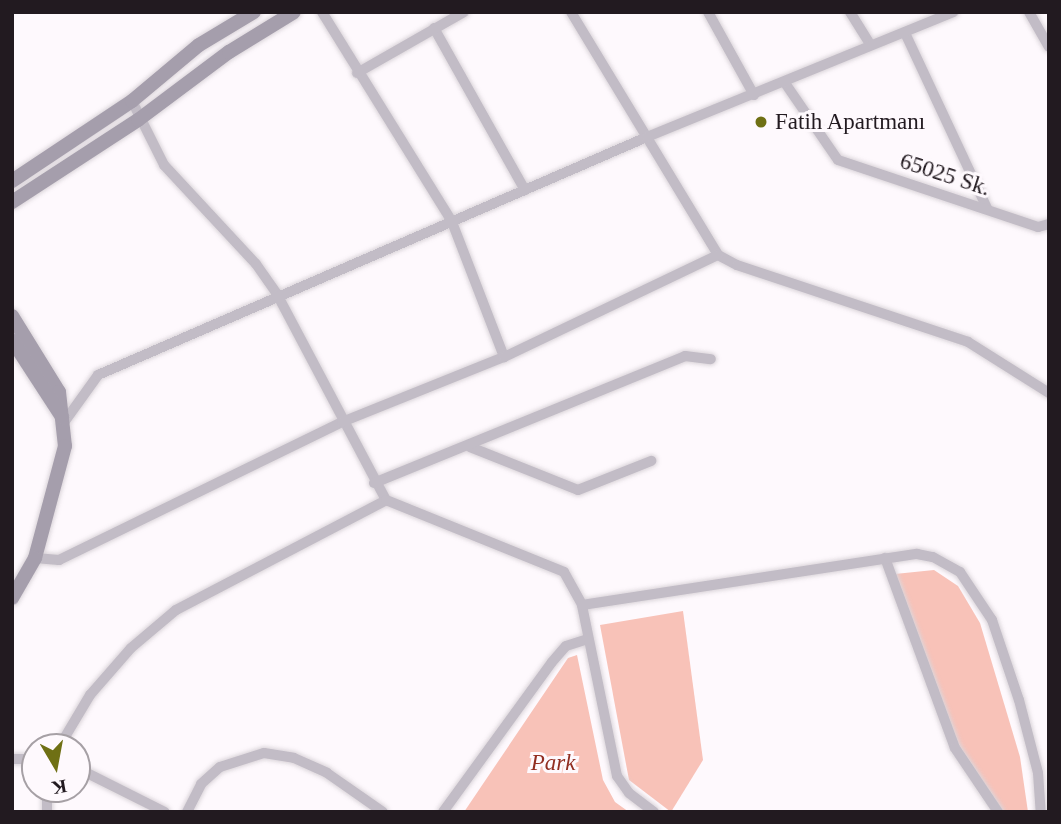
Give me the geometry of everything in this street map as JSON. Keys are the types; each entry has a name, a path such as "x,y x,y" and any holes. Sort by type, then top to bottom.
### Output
{"main road":[{"path":"12,181 132,101 199,46 254,12"},
{"path":"12,202 138,120 229,52 294,12"},
{"path":"12,316 59,392 65,421 65,446 35,558 12,598"},
{"path":"12,340 65,421"}],"street":[{"path":"322,12 357,73 452,222 504,357"},
{"path":"357,73 464,12"},
{"path":"570,12 718,255 737,265 968,342 1049,393"},
{"path":"708,12 754,95"},
{"path":"850,12 870,45"},
{"path":"65,421 98,375 647,137 954,12"},
{"path":"1029,12 1049,47"},
{"path":"434,29 525,190"},
{"path":"905,33 987,208"},
{"name":"65025 Sk.","path":"785,83 838,160 1038,227 1049,224"},
{"path":"132,101 138,120 164,165 256,264 278,296 374,483 386,500 564,572 582,605 617,776 629,793 654,812"},
{"path":"35,558 59,560 342,422 504,357 718,255"},
{"path":"374,483 470,447 685,356 711,359"},
{"path":"470,447 578,490 651,461"},
{"path":"67,733 90,695 131,648 176,610 386,500"},
{"path":"582,605 917,554 947,564 969,584 992,620 1019,701 1038,773 1041,812"},
{"path":"885,558 955,748 998,812"},
{"path":"443,812 552,662 566,646 588,639"},
{"path":"187,812 201,784 220,767 264,753 294,758 327,773 383,812"},
{"path":"91,775 165,812"},
{"path":"142,812 149,802"}],"green space":[{"path":"934,570 958,586 980,623 1020,757 1028,812 998,812 955,750 895,574"},
{"path":"683,611 703,760 671,812 629,780 600,625"},
{"name":"Park","path":"577,655 603,780 615,802 629,812 464,812 568,658"}],"place":[{"name":"Fatih Apartmanı","path":"761,122"}]}
